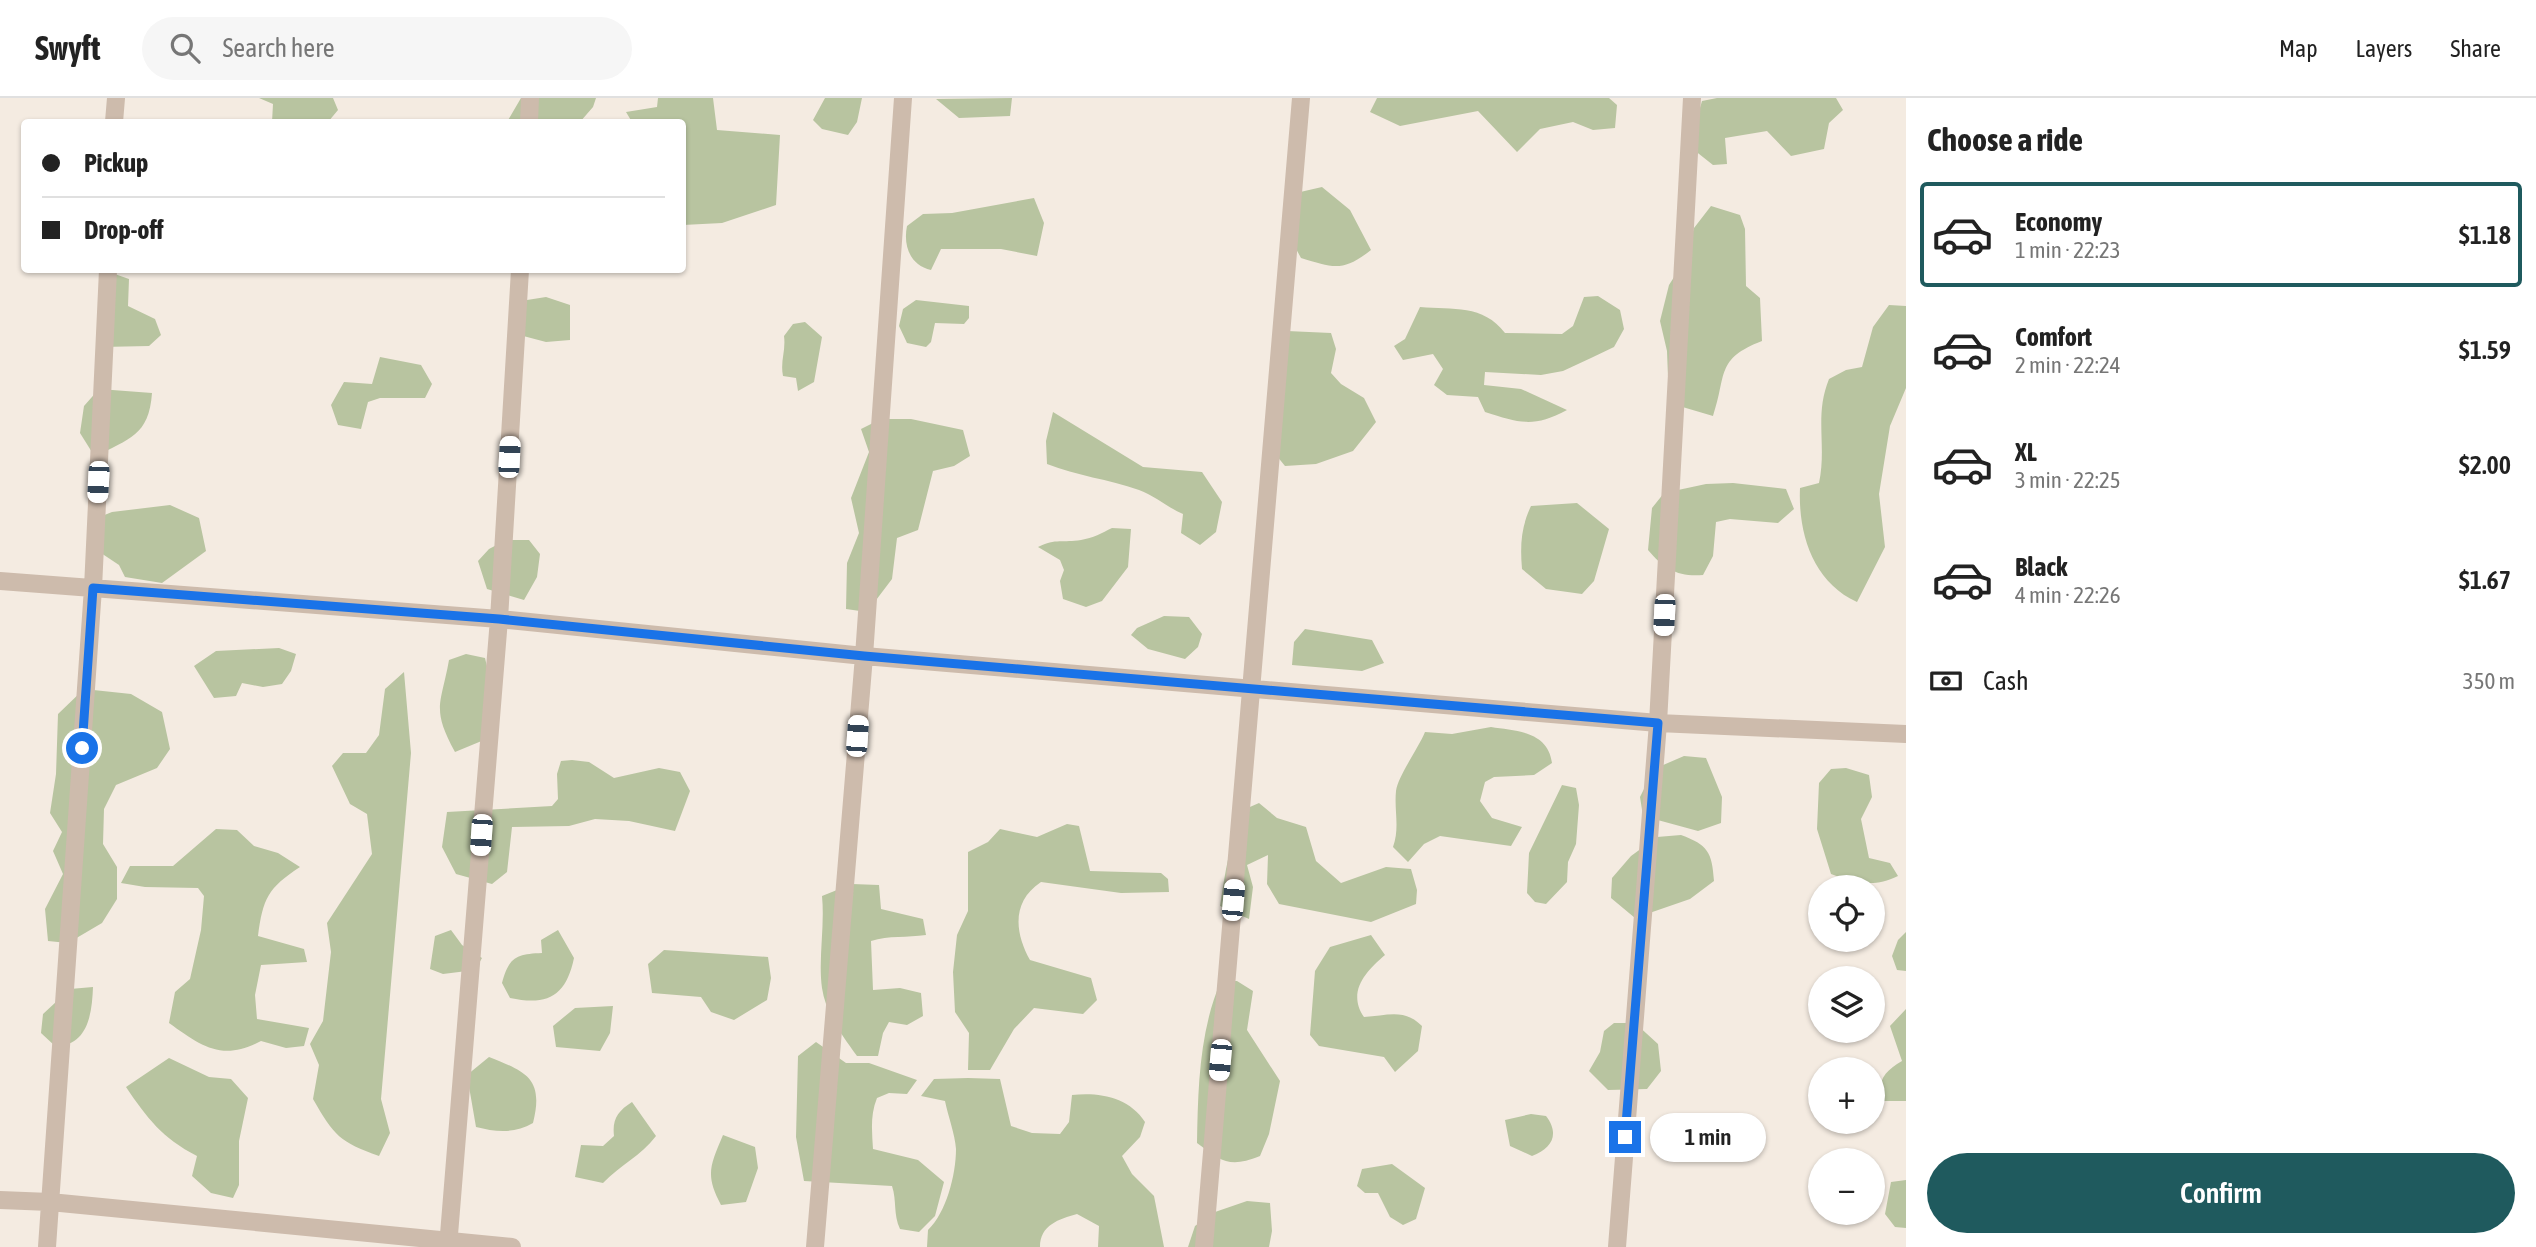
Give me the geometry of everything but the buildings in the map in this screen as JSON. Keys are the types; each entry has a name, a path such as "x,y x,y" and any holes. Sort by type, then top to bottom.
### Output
{"street":[{"path":"114,119 116,98"},
{"path":"529,119 530,98"},
{"path":"815,1247 864,656 903,98"},
{"path":"1205,1247 1301,98"},
{"path":"1617,1247 1658,723 1692,98"},
{"path":"47,1247 93,588 108,273"},
{"path":"448,1244 499,619 520,273"},
{"path":"0,580 499,619 864,656 1251,686 1658,723 1906,734"},
{"path":"0,1200 50,1202 448,1244 512,1247"}],"green space":[{"path":"259,98 333,98 338,110 330,119 272,119 273,104"},
{"path":"521,98 596,98 593,107 583,119 509,119"},
{"path":"658,98 713,98 717,130 780,135 776,205 722,223 686,225 686,119 630,119 626,112 657,107"},
{"path":"825,98 862,98 857,122 848,135 822,129 813,120"},
{"path":"1012,98 1010,116 959,118 936,99"},
{"path":"1377,98 1609,98 1617,105 1615,128 1593,130 1573,122 1540,129 1517,152 1478,111 1400,126 1370,112"},
{"path":"1717,98 1836,98 1843,110 1829,123 1824,149 1791,156 1767,131 1725,138 1727,164 1713,165 1689,146 1702,101"},
{"path":"1322,187 1350,210 1371,250 1345,265 1330,266 1301,258 1282,223 1296,193"},
{"path":"1034,198 1044,223 1037,256 1001,249 941,249 931,270 918,264 907,247 907,226 923,214 952,213"},
{"path":"1711,206 1740,215 1745,229 1746,286 1760,298 1762,341 1736,355 1730,362 1722,379 1713,416 1669,403 1667,351 1660,321 1669,285 1683,263 1694,228"},
{"path":"109,273 112,273 129,279 128,306 155,319 161,335 149,346 101,347"},
{"path":"1598,296 1620,310 1624,329 1614,347 1563,371 1541,375 1485,372 1484,385 1521,389 1567,410 1545,419 1526,422 1508,419 1485,412 1478,397 1447,395 1434,385 1443,369 1433,354 1403,360 1394,346 1405,339 1420,307 1477,313 1487,317 1505,333 1562,334 1573,326 1584,297"},
{"path":"546,297 570,305 570,340 546,342 512,333 511,319 527,300"},
{"path":"916,300 969,306 969,318 964,324 935,323 931,342 926,347 907,343 899,326 903,309"},
{"path":"1889,305 1906,306 1906,388 1890,426 1879,494 1885,547 1857,602 1829,582 1811,555 1802,522 1800,488 1819,483 1822,406 1829,379 1846,370 1862,367 1873,327"},
{"path":"805,322 822,337 814,382 798,391 796,378 783,376 784,336 793,324"},
{"path":"1287,331 1331,333 1336,349 1331,373 1341,384 1364,398 1376,422 1353,451 1316,464 1285,466 1272,450"},
{"path":"380,357 421,365 432,384 425,398 380,398 368,402 361,429 338,425 331,405 344,382 372,384"},
{"path":"99,389 152,393 147,418 142,427 127,440 95,457 80,433 84,406"},
{"path":"1053,412 1143,467 1202,472 1222,502 1216,532 1200,545 1181,533 1183,514 1150,495 1047,464 1046,441"},
{"path":"881,419 911,419 963,430 970,456 954,466 933,471 918,530 897,538 892,579 867,612 846,609 847,563 859,533 851,498 869,452 861,429"},
{"path":"1733,483 1786,489 1794,509 1778,523 1730,519 1716,522 1713,556 1703,575 1686,575 1672,570 1648,550 1652,508 1664,493 1706,484"},
{"path":"1577,503 1609,529 1594,581 1582,594 1546,589 1522,569 1525,521 1531,506"},
{"path":"170,505 199,518 206,551 162,583 125,577 119,565 95,549 97,518 112,512"},
{"path":"1112,528 1131,529 1128,567 1102,601 1086,607 1063,599 1060,581 1064,570 1060,560 1038,547 1085,539"},
{"path":"506,540 529,540 540,554 537,577 524,600 487,589 478,561 489,549"},
{"path":"1164,616 1189,617 1202,634 1198,647 1185,659 1148,649 1131,635 1137,628"},
{"path":"1305,629 1372,640 1384,663 1362,671 1292,665 1294,642"},
{"path":"279,648 296,654 291,671 282,684 263,687 242,683 236,696 214,698 194,666 216,651"},
{"path":"466,654 485,658 491,684 484,740 455,752 440,715 441,697 449,660"},
{"path":"404,672 411,753 381,1099 390,1133 379,1156 339,1136 320,1111 313,1099 319,1065 310,1044 323,1021 331,952 327,923 372,854 367,814 350,804 332,766 343,753 366,753 379,735 385,689"},
{"path":"84,689 131,694 162,712 170,749 157,768 116,785 104,809 103,844 117,867 117,899 102,923 68,943 48,941 45,909 63,874 53,851 62,832 50,813 56,774 58,714"},
{"path":"1491,727 1529,734 1538,739 1549,752 1552,763 1534,775 1494,777 1485,782 1480,801 1492,818 1522,827 1511,846 1440,836 1424,844 1408,862 1393,847 1396,833 1396,791 1400,778 1425,732 1452,734"},
{"path":"1684,756 1706,758 1722,797 1721,823 1698,831 1643,816 1640,797 1654,769"},
{"path":"561,761 589,762 614,778 659,768 680,772 690,791 675,831 629,821 595,819 569,826 512,827 507,872 492,884 456,874 442,847 447,812 552,806 558,799 557,774"},
{"path":"1846,768 1869,775 1872,797 1861,819 1869,858 1890,863 1898,876 1885,881 1885,875 1831,874 1817,829 1819,783 1831,769"},
{"path":"1562,785 1576,788 1579,805 1576,844 1568,862 1567,882 1546,904 1535,902 1527,893 1529,853"},
{"path":"1259,803 1277,818 1306,827 1316,861 1341,883 1386,867 1411,869 1417,890 1416,904 1371,922 1279,904 1267,884 1268,855 1247,865 1253,887 1249,919 1220,906 1228,857 1238,822 1243,810"},
{"path":"1067,824 1079,826 1090,871 1161,873 1168,879 1169,892 1121,893 1041,882 1031,890 1020,908 1019,918 1021,939 1030,960 1091,978 1097,1000 1083,1014 1034,1008 1014,1029 990,1070 968,1070 969,1033 955,1012 953,972 957,935 968,911 968,852 988,842 1000,829 1037,837"},
{"path":"216,829 237,830 254,846 278,853 300,867 281,881 269,895 262,912 258,936 304,949 307,962 261,965 255,995 257,1019 309,1028 304,1046 286,1048 261,1041 247,1047 223,1051 202,1044 169,1023 175,992 190,979 201,930 204,896 198,888 145,887 121,883 130,866 173,866"},
{"path":"1681,835 1697,842 1707,851 1712,863 1714,881 1690,899 1635,918 1611,898 1612,878 1631,856 1657,837"},
{"path":"852,884 879,885 881,909 923,919 926,935 871,941 873,990 900,988 921,993 923,1016 907,1025 889,1022 883,1033 878,1056 857,1056 831,1015 822,988 822,896"},
{"path":"451,930 462,945 482,958 475,970 443,974 430,969 435,936"},
{"path":"558,930 574,958 566,981 553,995 545,999 510,998 502,983 511,962 526,954 542,953 541,940"},
{"path":"1906,932 1906,971 1897,970 1892,956 1898,940"},
{"path":"1371,935 1385,955 1365,975 1358,991 1359,1008 1364,1017 1402,1015 1422,1026 1418,1051 1395,1072 1384,1057 1319,1046 1310,1035 1315,971 1330,947"},
{"path":"664,950 768,957 771,978 767,1000 734,1020 711,1012 701,997 652,993 648,964"},
{"path":"1221,981 1237,981 1253,991 1247,1030 1280,1081 1269,1134 1260,1156 1241,1162 1220,1159 1197,1143 1199,1082 1204,1040"},
{"path":"93,987 86,1027 75,1041 55,1046 41,1033 43,1014 70,989"},
{"path":"613,1006 610,1033 600,1051 556,1047 553,1026 575,1008"},
{"path":"1906,1009 1906,1101 1885,1101 1885,1076 1902,1061 1890,1026"},
{"path":"1614,1023 1635,1023 1658,1044 1661,1071 1647,1089 1608,1090 1589,1071 1600,1052 1604,1031"},
{"path":"816,1042 846,1063 869,1063 917,1080 907,1094 889,1093 877,1098 872,1130 873,1149 918,1160 944,1182 935,1216 919,1232 900,1229 892,1186 804,1181 796,1137 798,1056"},
{"path":"489,1057 513,1067 529,1079 536,1096 533,1123 505,1131 476,1127 467,1075"},
{"path":"169,1058 209,1077 231,1079 248,1098 239,1141 239,1185 233,1198 211,1193 192,1176 197,1156 174,1142 156,1126 126,1087"},
{"path":"934,1079 1000,1079 1011,1126 1032,1133 1060,1134 1069,1122 1072,1095 1093,1094 1113,1098 1131,1107 1145,1122 1140,1137 1122,1156 1132,1174 1154,1196 1164,1247 1098,1247 1099,1226 1077,1214 1057,1221 1047,1228 1040,1247 927,1247 928,1230 940,1214 949,1193 956,1149 945,1101 921,1096"},
{"path":"632,1102 656,1136 603,1183 575,1177 581,1145 603,1146 614,1136 617,1116"},
{"path":"1531,1114 1546,1116 1553,1129 1549,1145 1532,1156 1510,1146 1505,1120"},
{"path":"723,1135 755,1147 758,1168 746,1202 721,1205 716,1195 711,1170"},
{"path":"1392,1164 1425,1188 1416,1219 1403,1225 1390,1217 1378,1193 1365,1193 1357,1186 1362,1169"},
{"path":"1906,1180 1906,1228 1895,1227 1885,1214 1891,1182"},
{"path":"1247,1201 1270,1203 1272,1231 1269,1247 1188,1247 1195,1226 1215,1212"}],"route":[{"path":"82,748 93,588 499,619 864,656 1251,686 1658,723 1625,1137"}]}
